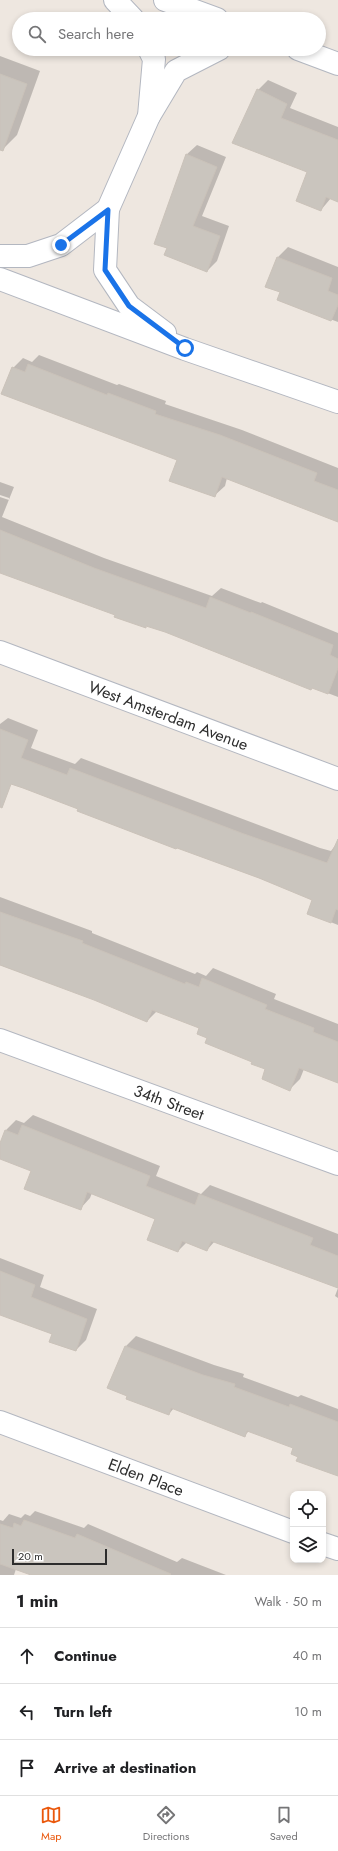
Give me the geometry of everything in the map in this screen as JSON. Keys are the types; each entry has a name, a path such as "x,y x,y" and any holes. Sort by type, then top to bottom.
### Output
{"street":[{"path":"115,0 126,12"},
{"path":"165,0 197,12"},
{"path":"148,116 154,59 152,56"},
{"path":"185,348 129,306 105,270 108,210 148,116 176,71 205,56"},
{"path":"317,56 338,64"},
{"path":"0,256 28,256 61,245 108,210"},
{"path":"0,279 185,348 338,402"},
{"name":"West Amsterdam Avenue","path":"0,652 338,779"},
{"name":"34th Street","path":"0,1040 338,1164"},
{"name":"Elden Place","path":"0,1422 290,1531"},
{"path":"326,1545 338,1549"}],"building":[{"path":"0,74 27,84 3,151 0,150"},
{"path":"257,89 287,104 281,118 338,140 338,202 326,197 321,211 296,201 307,172 232,143"},
{"path":"186,154 217,167 193,226 220,236 207,272 164,255 167,248 154,244"},
{"path":"277,257 332,278 328,291 338,295 338,305 331,321 277,300 280,292 265,287"},
{"path":"28,364 107,395 108,393 156,411 155,414 220,435 317,473 314,481 338,490 338,522 222,477 215,497 169,481 177,460 1,394 12,367 25,372"},
{"path":"0,530 94,568 206,608 210,597 333,645 330,655 338,659 338,668 328,694 312,688 311,690 165,632 146,626 146,628 114,617 115,615 0,573"},
{"path":"0,729 28,740 21,758 67,775 70,768 244,834 327,863 338,839 338,910 336,909 331,923 307,914 312,900 259,878 177,848 176,849 77,811 78,809 23,788 11,784 2,808 0,807"},
{"path":"0,912 83,941 82,943 185,984 186,982 199,987 202,978 267,1005 265,1009 314,1028 313,1032 338,1042 338,1083 299,1068 290,1091 262,1079 265,1069 251,1064 252,1062 205,1043 207,1038 197,1034 199,1028 152,1010 147,1022 94,1000 0,965"},
{"path":"22,1125 150,1176 146,1186 195,1205 199,1194 313,1238 310,1245 338,1256 338,1288 211,1241 207,1251 182,1241 178,1252 147,1240 155,1219 87,1192 81,1210 24,1189 31,1171 0,1159 0,1143 5,1130 18,1135"},
{"path":"0,1271 35,1285 31,1297 87,1319 76,1351 49,1342 52,1334 0,1315"},
{"path":"125,1346 203,1375 235,1384 234,1387 289,1407 290,1404 338,1422 338,1476 296,1461 298,1457 291,1454 293,1448 247,1431 245,1437 171,1408 169,1415 126,1399 127,1396 107,1388"},
{"path":"24,1520 75,1538 77,1534 171,1574 31,1575 0,1564 0,1524 13,1528 14,1523 21,1526"}],"route":[{"path":"61,245 108,210 105,270 129,306 185,348"}]}
